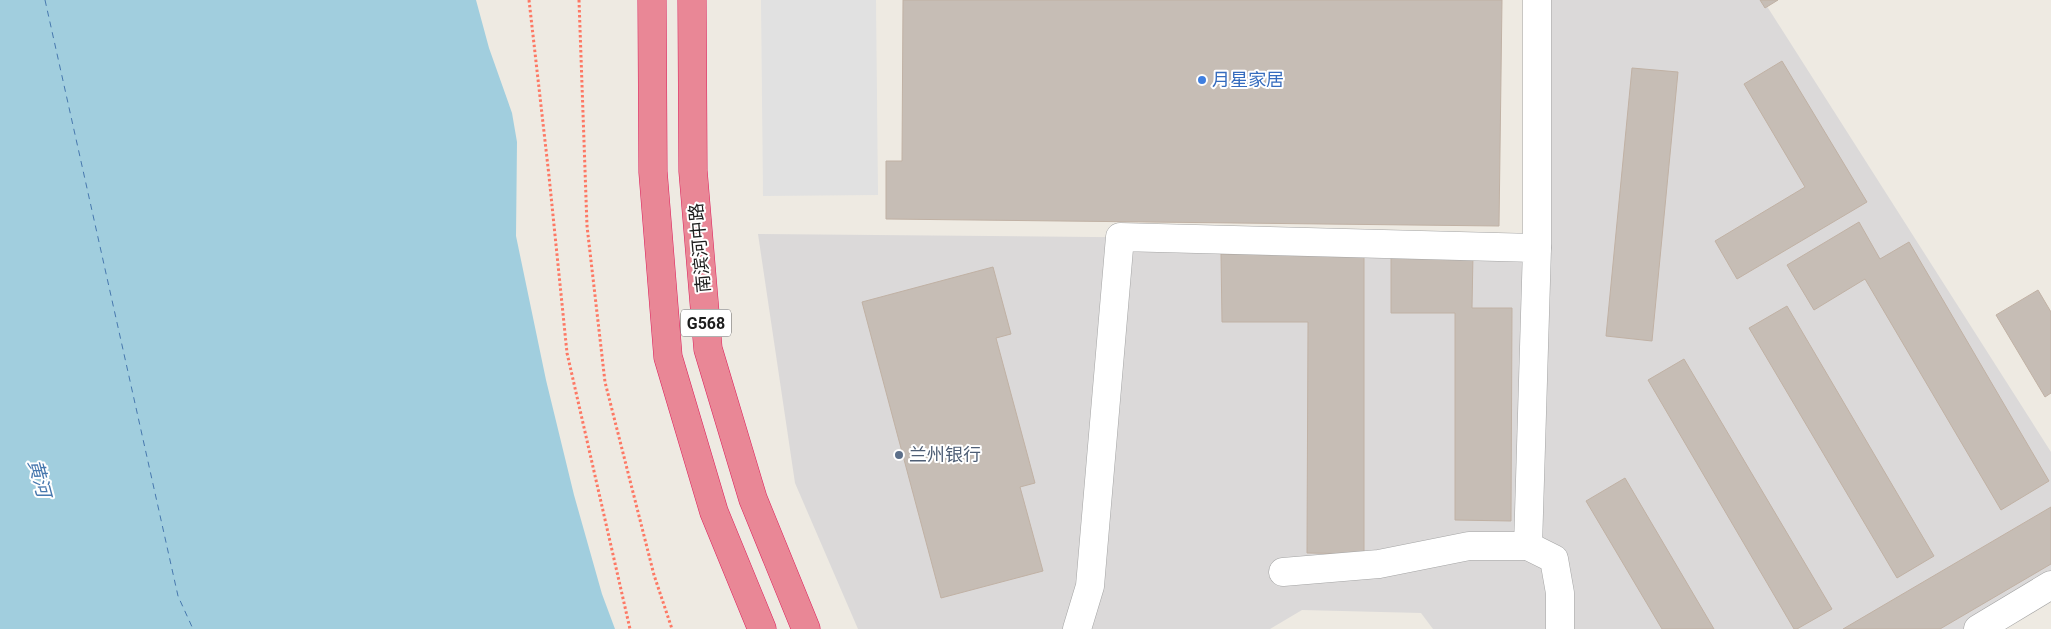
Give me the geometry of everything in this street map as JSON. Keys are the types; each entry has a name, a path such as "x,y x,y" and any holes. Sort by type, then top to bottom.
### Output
{"highway":[{"name":"南滨河中路","path":"692,0 693,170 708,349 752,499 806,629"},
{"name":"G568","path":"650,3 652,172 668,357 714,512 762,629"}],"street":[{"path":"1528,546 1537,248 1537,0"},
{"path":"1077,629 1090,586 1120,236 1537,248"},
{"path":"1283,572 1379,564 1469,546 1528,546 1554,559 1560,593 1560,629"},
{"path":"1978,629 2051,585"}],"path":[{"path":"528,0 567,352 630,629"},
{"path":"579,0 587,226 604,382 654,575 672,629"}],"shaded area":[{"path":"761,0 876,0 878,195 763,196"},
{"path":"1538,0 1763,0 2051,452 2051,595 1993,629 1433,629 1421,613 1302,610 1270,629 858,629 795,483 758,234 1532,241"}],"water":[{"name":"黄河","path":"0,0 476,0 489,48 512,113 517,142 516,236 546,380 574,495 602,594 615,629 0,629"}],"building":[{"name":"月星家居","path":"903,0 1502,0 1499,226 886,219 886,161 902,161"},
{"path":"1760,0 1778,0 1765,8"},
{"path":"1782,61 1867,202 1737,279 1715,241 1805,187 1744,84"},
{"path":"1632,68 1678,72 1652,341 1606,336"},
{"path":"1859,222 1880,259 1909,242 2049,481 2001,510 1865,279 1814,310 1787,265"},
{"path":"1221,254 1364,254 1364,554 1307,553 1308,322 1222,322"},
{"path":"1391,254 1473,254 1472,308 1512,308 1511,521 1455,520 1455,313 1391,313"},
{"path":"993,267 1011,334 996,338 1035,483 1020,487 1043,571 941,598 862,302"},
{"path":"2038,290 2051,312 2051,393 2045,397 1996,315"},
{"path":"1787,306 1934,556 1897,578 1749,328"},
{"path":"1684,359 1832,609 1797,629 1794,629 1648,380"},
{"path":"1625,478 1714,629 1662,629 1586,501"},
{"path":"2051,507 2051,564 1940,629 1843,629"}],"ferry route":[{"path":"45,0 178,596 193,629"}],"place":[{"name":"月星家居","path":"1202,80"},
{"name":"兰州银行","path":"899,455"}]}
